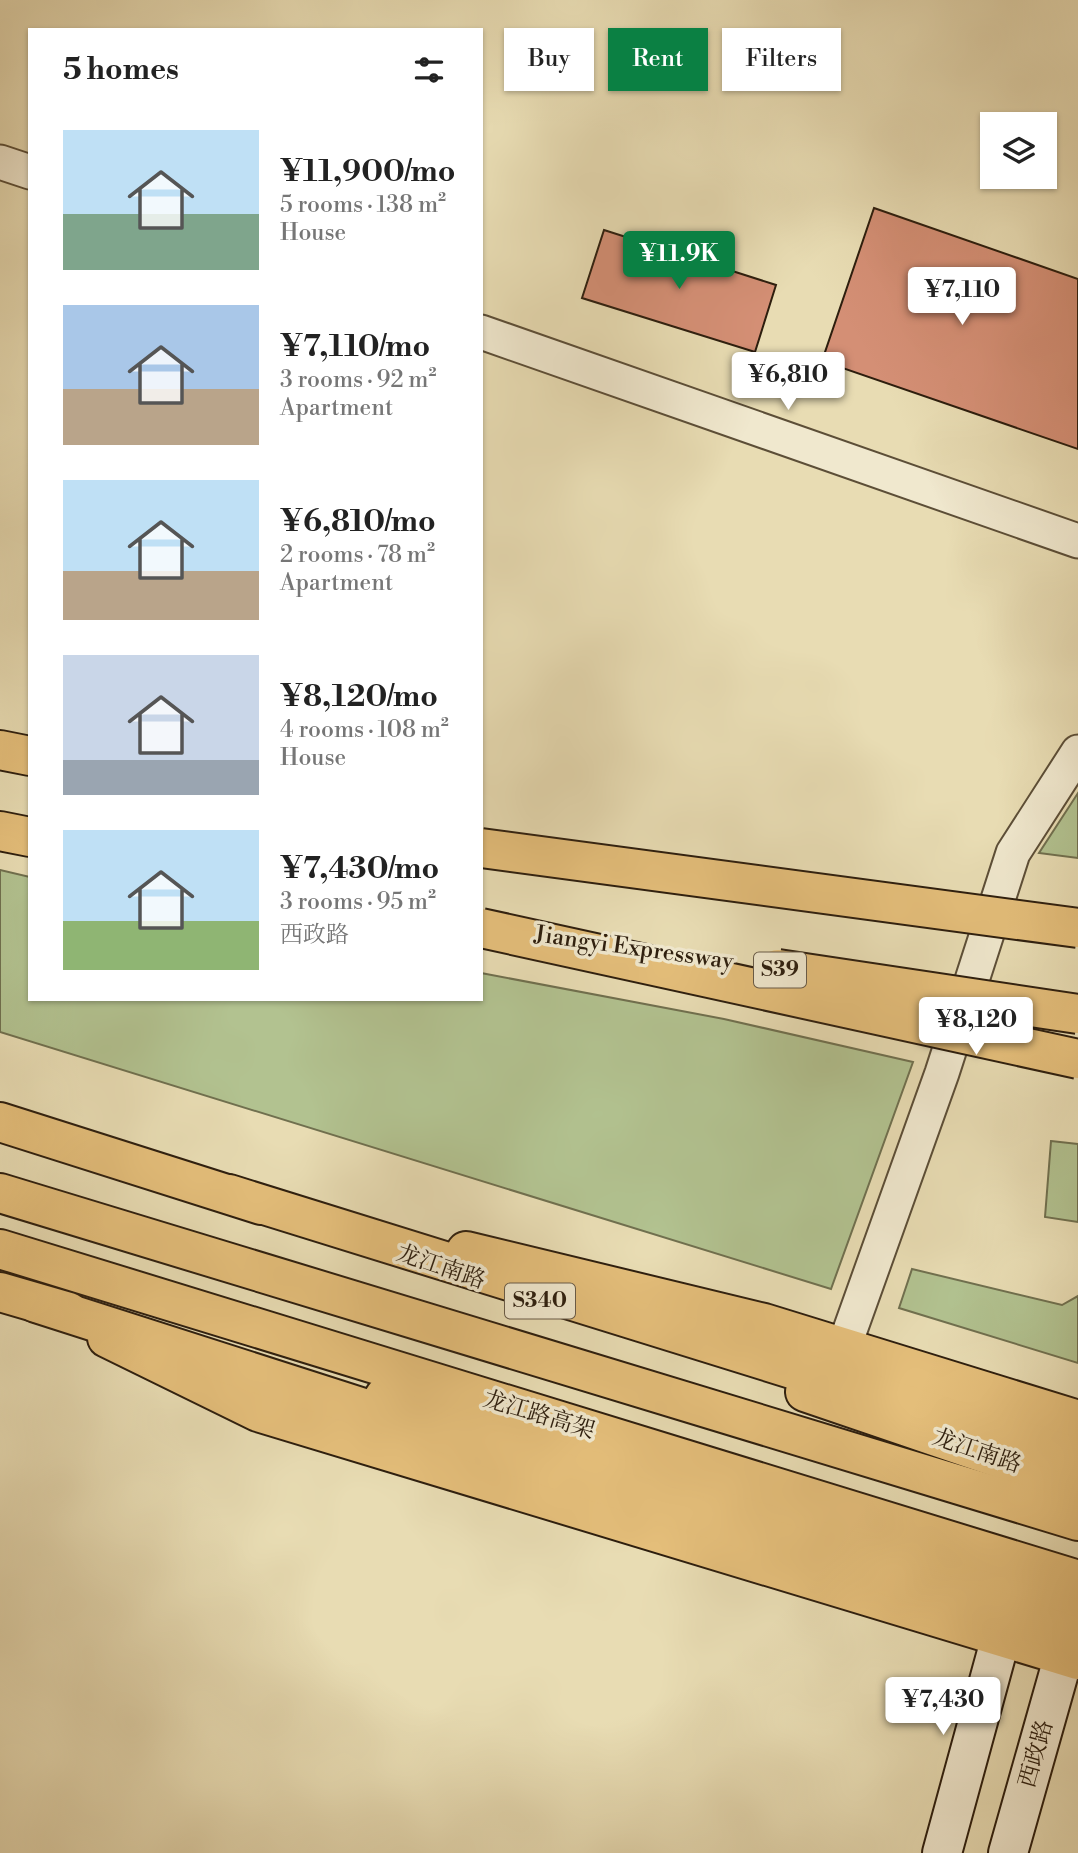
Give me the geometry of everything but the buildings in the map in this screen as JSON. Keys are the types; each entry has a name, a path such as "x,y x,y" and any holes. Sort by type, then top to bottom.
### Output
{"main road":[{"path":"0,750 28,757"},
{"path":"0,831 28,837"},
{"path":"483,848 1078,928"},
{"path":"483,927 1078,1059"},
{"name":"Jiangyi Expressway","path":"483,927 1078,1014"},
{"name":"龙江南路","path":"0,1122 229,1194 1078,1485"},
{"path":"0,1193 1078,1521"},
{"path":"229,1194 764,1323 1078,1420"},
{"path":"229,1194 1066,1455"},
{"name":"龙江路高架","path":"0,1249 1078,1580"},
{"path":"0,1292 596,1484 1073,1651"},
{"path":"36,1303 599,1455 1078,1604"},
{"path":"36,1303 258,1412 1001,1637 1073,1651"}],"street":[{"path":"0,162 28,171"},
{"path":"483,333 1078,541"},
{"path":"844,1347 942,1073 1013,853 1078,752"},
{"path":"942,1853 1001,1637"},
{"name":"西政路","path":"1008,1853 1073,1651"}],"green space":[{"path":"1078,793 1078,858 1039,853"},
{"path":"0,870 28,877 28,1001 483,1001 483,973 724,1019 913,1062 831,1289 0,1032"},
{"path":"1051,1141 1078,1144 1078,1222 1045,1217"},
{"path":"912,1269 1062,1305 1078,1296 1078,1363 899,1308"}]}
